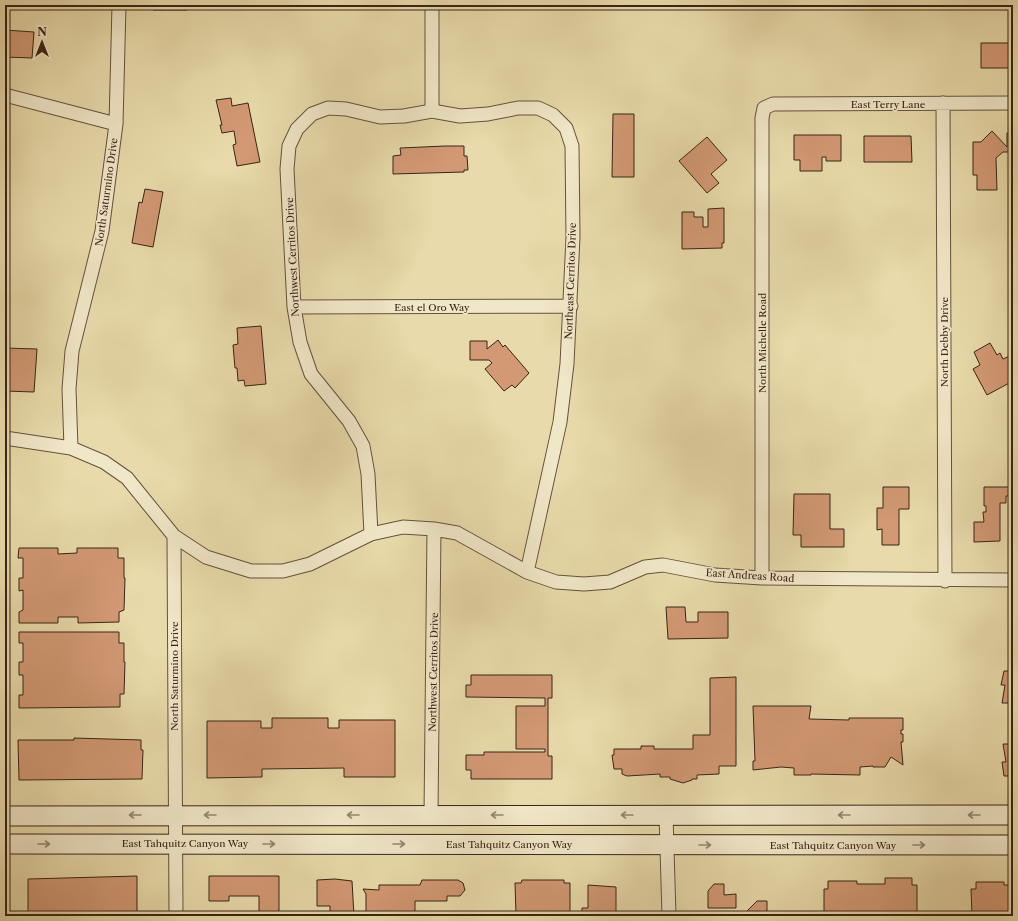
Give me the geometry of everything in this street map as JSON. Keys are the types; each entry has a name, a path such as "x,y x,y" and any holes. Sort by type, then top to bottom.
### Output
{"main road":[{"path":"5,816 1013,815"},
{"name":"East Tahquitz Canyon Way","path":"5,844 1013,845"}],"street":[{"name":"North Saturmino Drive","path":"71,448 69,389 72,351 102,231 116,124 119,5"},
{"path":"432,5 432,111"},
{"path":"5,95 116,124"},
{"name":"East Terry Lane","path":"764,108 773,104 1013,103"},
{"name":"North Debby Drive","path":"943,104 945,581"},
{"name":"Northwest Cerritos Drive","path":"371,534 368,474 363,446 349,421 311,374 300,342 294,307 288,169 289,146 297,129 312,114 328,108 346,109 380,117 404,116 432,111"},
{"name":"Northeast Cerritos Drive","path":"432,111 460,116 488,114 518,108 538,108 553,115 566,128 572,146 573,237 571,306 567,364 560,422 527,572"},
{"name":"North Michelle Road","path":"762,578 762,118 764,108"},
{"name":"East el Oro Way","path":"294,307 571,306"},
{"name":"East Andreas Road","path":"5,438 71,448 104,462 127,478 174,536 206,557 251,571 283,571 310,564 371,534 403,527 434,529 457,533 527,572 556,582 584,584 610,582 645,567 663,565 715,575 762,578 945,581 1013,580"},
{"name":"Northwest Cerritos Drive","path":"432,815 434,529"},
{"name":"North Saturmino Drive","path":"174,536 174,844 176,916"},
{"path":"666,815 669,916"}],"building":[{"path":"153,5 187,5 187,10 153,10"},
{"path":"5,30 34,32 32,58 5,57"},
{"path":"981,43 1013,43 1013,68 981,68"},
{"path":"231,98 232,106 248,103 260,162 237,166 233,145 236,144 234,131 222,133 220,125 222,125 216,100"},
{"path":"613,114 634,114 634,177 612,177"},
{"path":"992,131 1007,147 1007,133 1013,133 1013,152 1003,152 996,158 997,190 977,190 977,175 973,175 973,142 981,142"},
{"path":"794,135 841,135 841,161 826,161 826,157 822,157 822,171 800,171 800,160 794,160"},
{"path":"864,136 911,136 912,162 864,162"},
{"path":"707,137 727,160 711,174 719,183 707,193 679,161"},
{"path":"464,146 464,156 467,156 468,170 464,170 464,172 393,174 393,156 401,155 400,148"},
{"path":"145,189 163,192 153,247 132,243 139,202 142,203"},
{"path":"724,208 724,243 722,243 722,248 682,249 682,212 694,212 694,217 703,217 703,227 708,227 708,209"},
{"path":"261,326 266,384 245,386 244,380 238,381 237,368 235,368 233,345 238,344 237,328"},
{"path":"498,340 503,347 505,345 529,373 515,388 512,385 504,391 485,369 492,363 489,360 470,360 470,341 487,341 487,349"},
{"path":"990,343 997,355 1000,353 1003,359 1012,355 1013,381 987,395 973,369 980,365 974,352"},
{"path":"5,348 37,349 34,392 5,391"},
{"path":"883,487 909,487 909,509 899,509 899,545 882,545 882,529 877,530 877,508 883,508"},
{"path":"984,487 1013,487 1013,496 1006,496 1006,503 1000,503 1000,541 974,542 974,522 984,522 983,512 986,512 986,506 984,506"},
{"path":"794,494 830,494 830,529 844,529 844,547 801,547 801,535 793,535"},
{"path":"19,548 58,548 58,554 77,553 77,548 118,548 118,558 124,558 125,578 124,610 119,612 119,622 78,623 78,617 58,617 58,623 19,623 19,612 23,610 23,590 19,591 19,578 23,578 23,558 18,558"},
{"path":"666,607 685,607 686,622 698,622 698,612 728,612 728,638 668,639"},
{"path":"19,632 119,632 119,643 124,643 125,662 124,694 120,694 120,707 19,708 19,695 23,695 23,675 19,675 19,662 23,662 23,643 19,643"},
{"path":"1004,671 1013,671 1013,703 1002,703 1005,685 1001,685"},
{"path":"471,675 552,675 552,698 548,698 548,756 552,756 552,779 471,779 471,770 466,770 466,755 484,755 484,752 545,752 545,749 516,749 516,706 545,706 545,698 466,697 466,685 471,685"},
{"path":"736,677 736,766 719,766 719,774 697,775 697,779 692,779 683,783 670,779 670,777 660,777 660,774 627,776 622,774 622,769 614,769 612,755 614,755 614,749 641,749 641,746 654,746 654,749 693,749 693,735 710,735 710,678"},
{"path":"753,706 811,706 809,719 849,720 849,718 903,718 903,730 901,730 901,734 903,734 903,742 901,742 903,765 891,757 885,767 860,767 860,775 794,775 794,768 781,767 753,770 753,761 755,761"},
{"path":"272,718 328,718 328,728 339,728 339,720 395,720 395,777 344,777 344,768 262,769 262,777 207,778 207,721 261,721 261,728 272,728"},
{"path":"74,738 141,740 141,750 143,750 142,779 19,780 18,740 74,740"},
{"path":"1003,744 1013,744 1013,776 1004,776 1002,762 1006,762"},
{"path":"137,876 137,916 28,916 28,879"},
{"path":"209,876 279,876 279,916 259,916 259,896 229,896 229,901 209,901"},
{"path":"885,878 912,878 912,885 917,885 917,915 824,916 824,889 828,889 828,881 857,881 857,884 885,884"},
{"path":"335,879 352,881 354,916 330,916 330,906 317,906 317,880"},
{"path":"422,880 458,880 463,883 465,890 460,896 447,896 447,901 415,901 415,916 366,916 366,894 363,889 379,890 379,885 420,885"},
{"path":"522,880 564,880 564,883 570,883 570,915 516,915 515,883 521,883"},
{"path":"976,882 1004,882 1004,885 1013,885 1013,916 972,916 971,889 976,889"},
{"path":"714,884 724,884 724,895 736,894 736,908 708,908 708,891"},
{"path":"588,885 616,887 616,916 582,916 582,908 588,908"},
{"path":"757,901 767,901 767,916 742,916"},
{"path":"209,914 229,914 229,916 209,916"}]}
